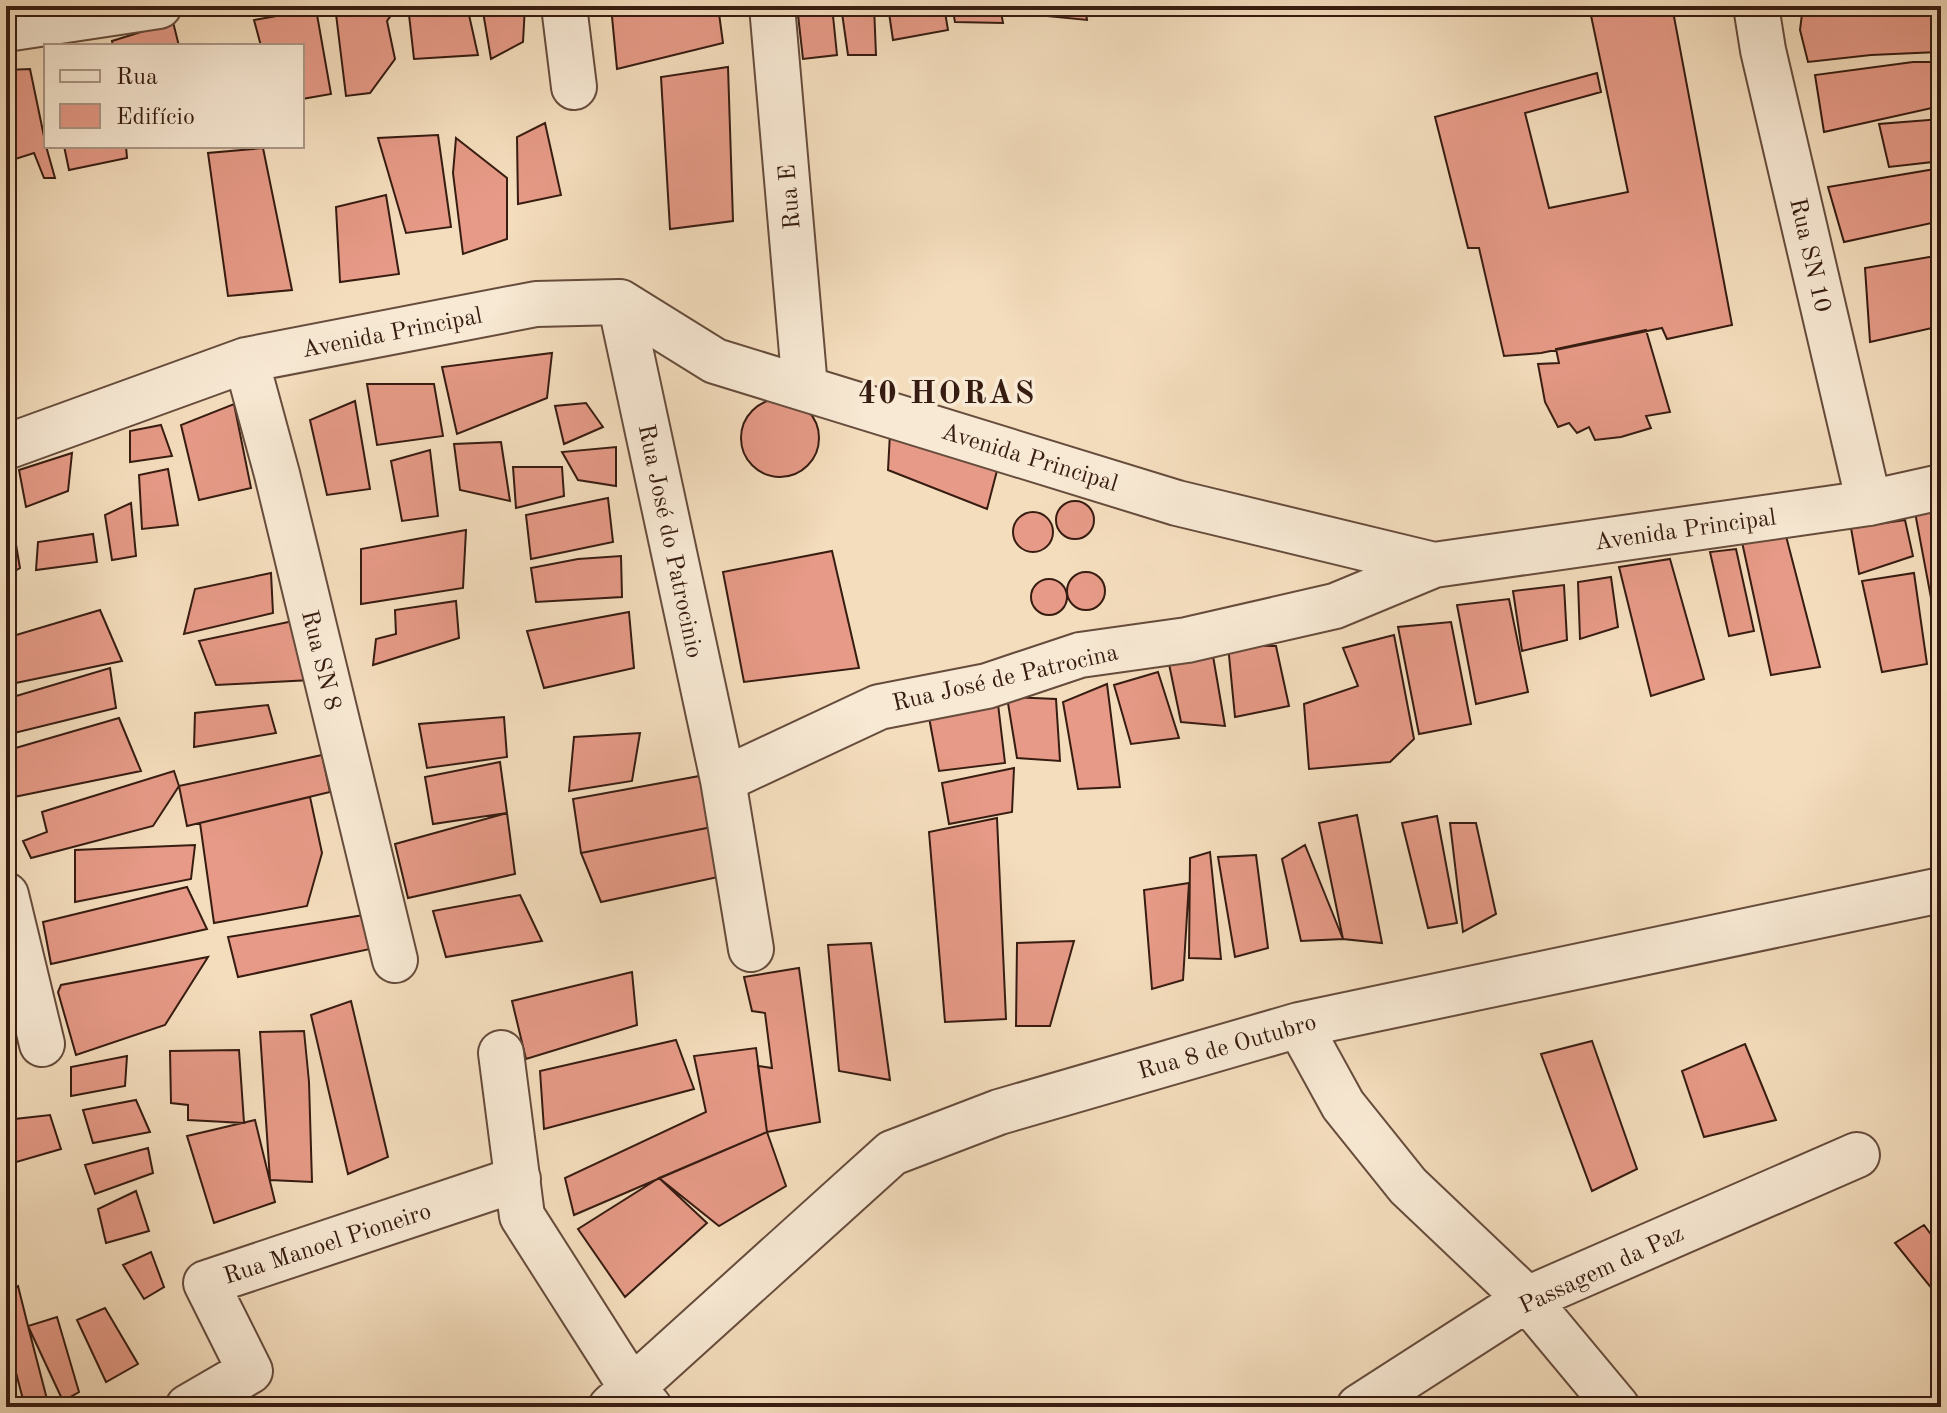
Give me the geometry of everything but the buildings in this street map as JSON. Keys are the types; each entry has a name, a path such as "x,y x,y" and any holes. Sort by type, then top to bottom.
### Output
{"street":[{"path":"6,29 159,6"},
{"path":"564,6 574,87"},
{"name":"Rua E","path":"772,6 805,388"},
{"name":"Rua SN 10","path":"1756,6 1763,50 1869,503"},
{"name":"Avenida Principal","path":"6,447 246,360 536,304 620,302 715,361 1177,503 1434,565 1869,503 1941,487"},
{"name":"Rua José do Patrocinio","path":"620,302 723,780 751,949"},
{"name":"Rua SN 8","path":"246,360 277,474 395,960"},
{"name":"Rua José de Patrocina","path":"723,780 879,707 987,686 1080,655 1187,640 1335,606 1434,565"},
{"name":"Rua 8 de Outubro","path":"630,1400 892,1153 999,1112 1299,1025 1941,890"},
{"path":"6,895 42,1044"},
{"path":"1299,1025 1343,1105 1408,1186 1527,1299 1617,1407"},
{"path":"501,1053 522,1216 630,1400"},
{"name":"Passagem da Paz","path":"1359,1407 1527,1299 1857,1155"},
{"name":"Rua Manoel Pioneiro","path":"188,1407 250,1371 206,1283 518,1179"}],"district":[{"name":"40 HORAS","path":"947,392"}]}
